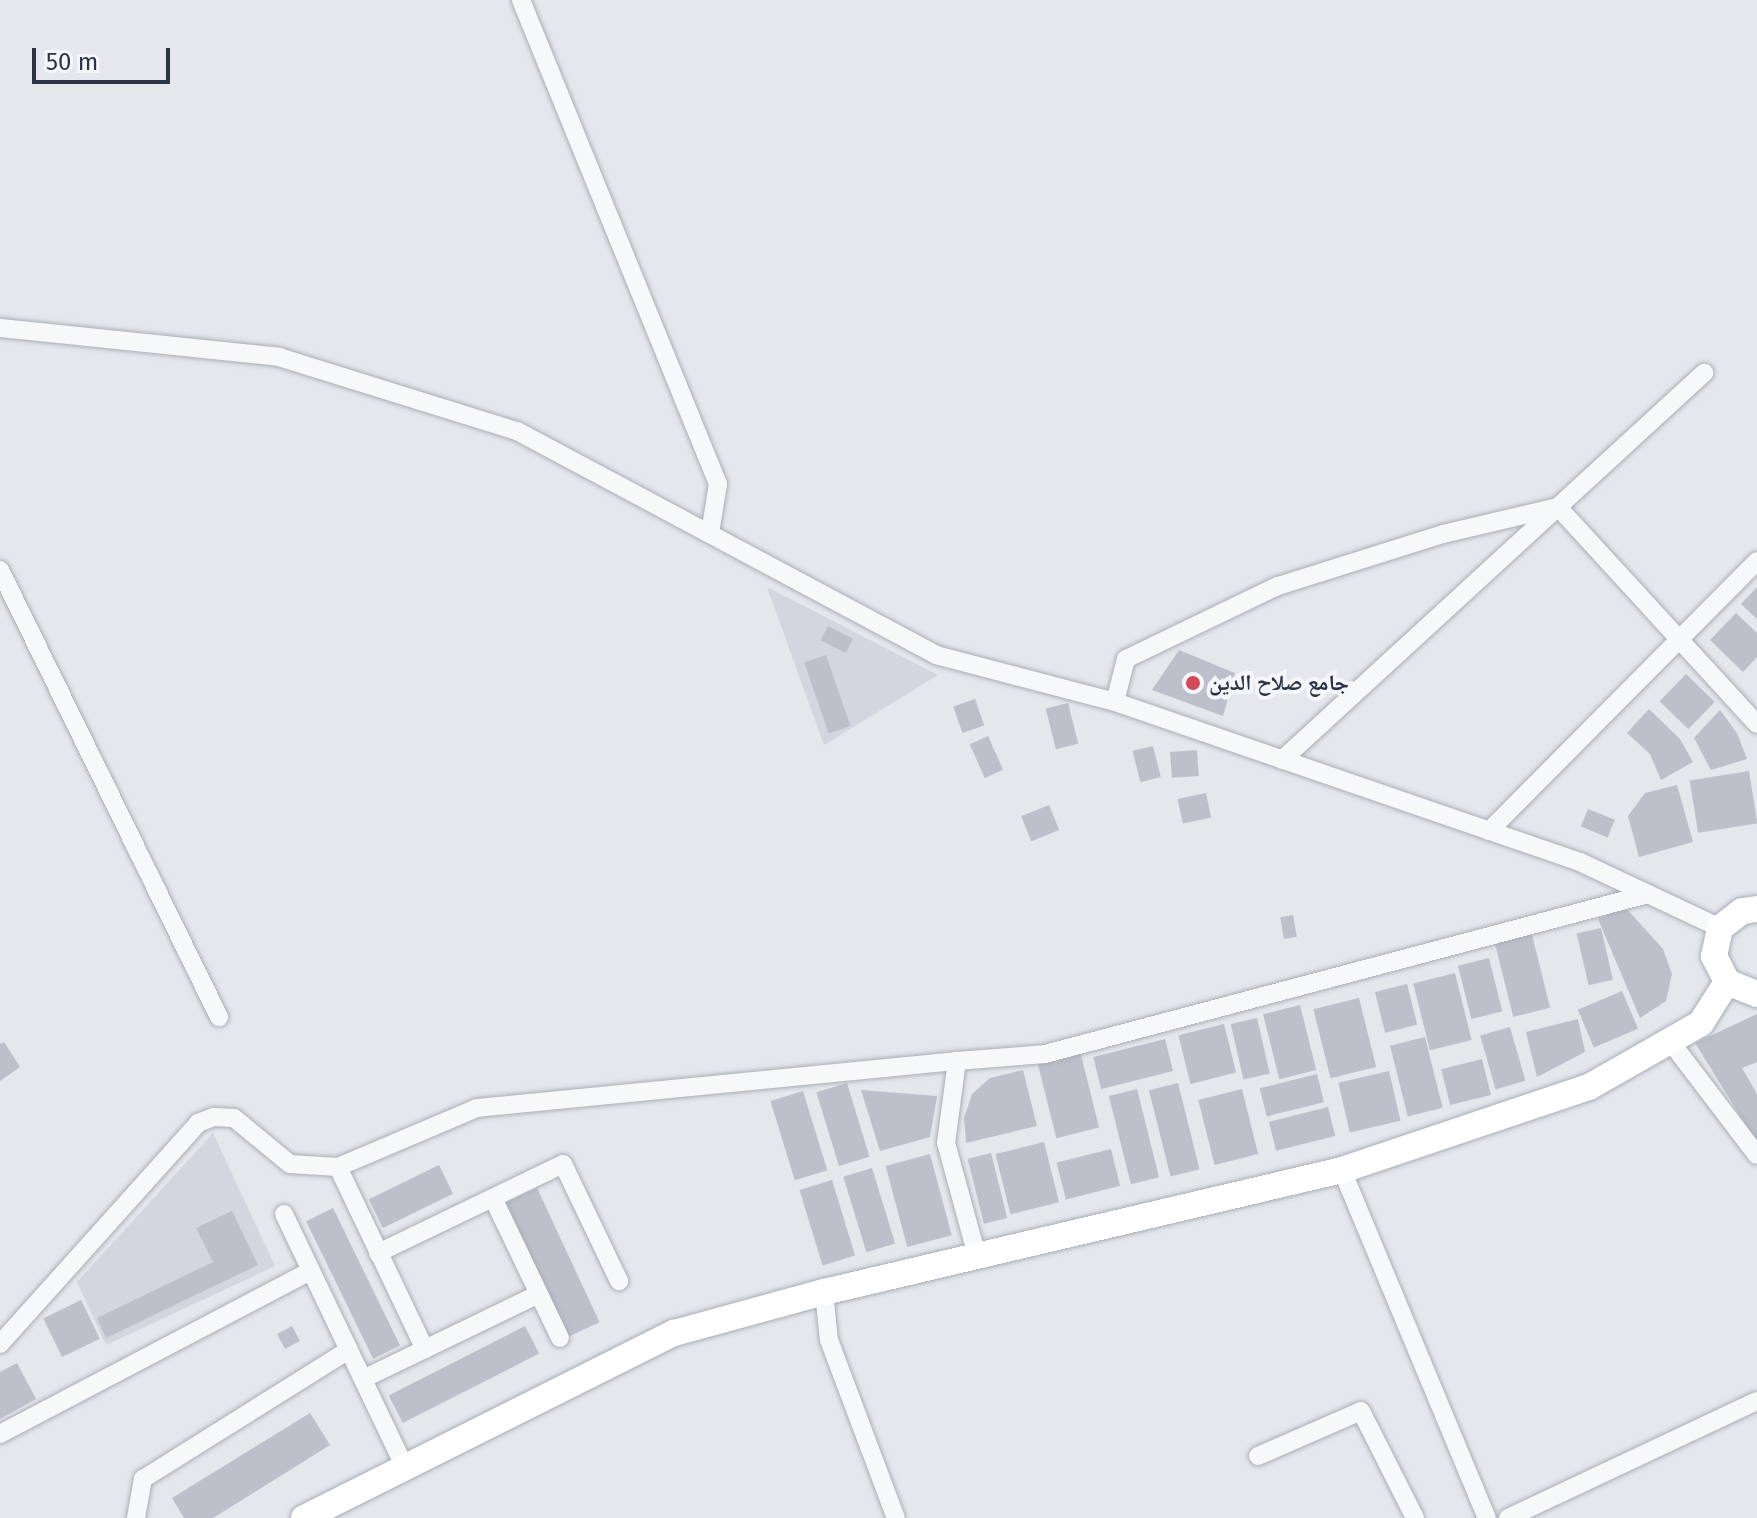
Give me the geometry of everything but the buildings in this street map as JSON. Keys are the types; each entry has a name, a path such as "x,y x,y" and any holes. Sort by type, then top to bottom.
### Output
{"street":[{"path":"521,0 718,484 710,533"},
{"path":"0,328 279,357 517,431 936,655 1115,702 1580,862 1720,928"},
{"path":"1282,760 1704,373"},
{"path":"1115,702 1126,659 1278,586 1443,534 1558,507"},
{"path":"1558,507 1757,724"},
{"path":"1489,831 1757,561"},
{"path":"0,570 219,1017"},
{"path":"0,1344 198,1123 214,1117 234,1118 290,1164 338,1167 477,1108 1045,1054 1648,894"},
{"path":"1757,908 1742,911 1720,928 1714,956 1727,982 1757,994"},
{"path":"304,1518 674,1333 824,1292 1342,1170 1589,1087 1701,1023 1727,982"},
{"path":"1670,1041 1757,1155"},
{"path":"957,1061 946,1143 977,1256"},
{"path":"378,1253 563,1164 619,1281"},
{"path":"338,1167 425,1349"},
{"path":"1342,1170 1487,1518"},
{"path":"493,1198 560,1338"},
{"path":"284,1214 405,1468"},
{"path":"0,1434 311,1271"},
{"path":"824,1292 829,1340 896,1518"},
{"path":"363,1379 539,1294"},
{"path":"136,1518 143,1479 349,1350"},
{"path":"1508,1518 1757,1401"},
{"path":"1258,1456 1361,1411 1415,1518"}],"shaded area":[{"path":"767,587 938,675 824,745"},
{"path":"213,1133 275,1266 106,1345 77,1282"}],"place":[{"name":"جامع صلاح الدين","path":"1193,683"}]}
